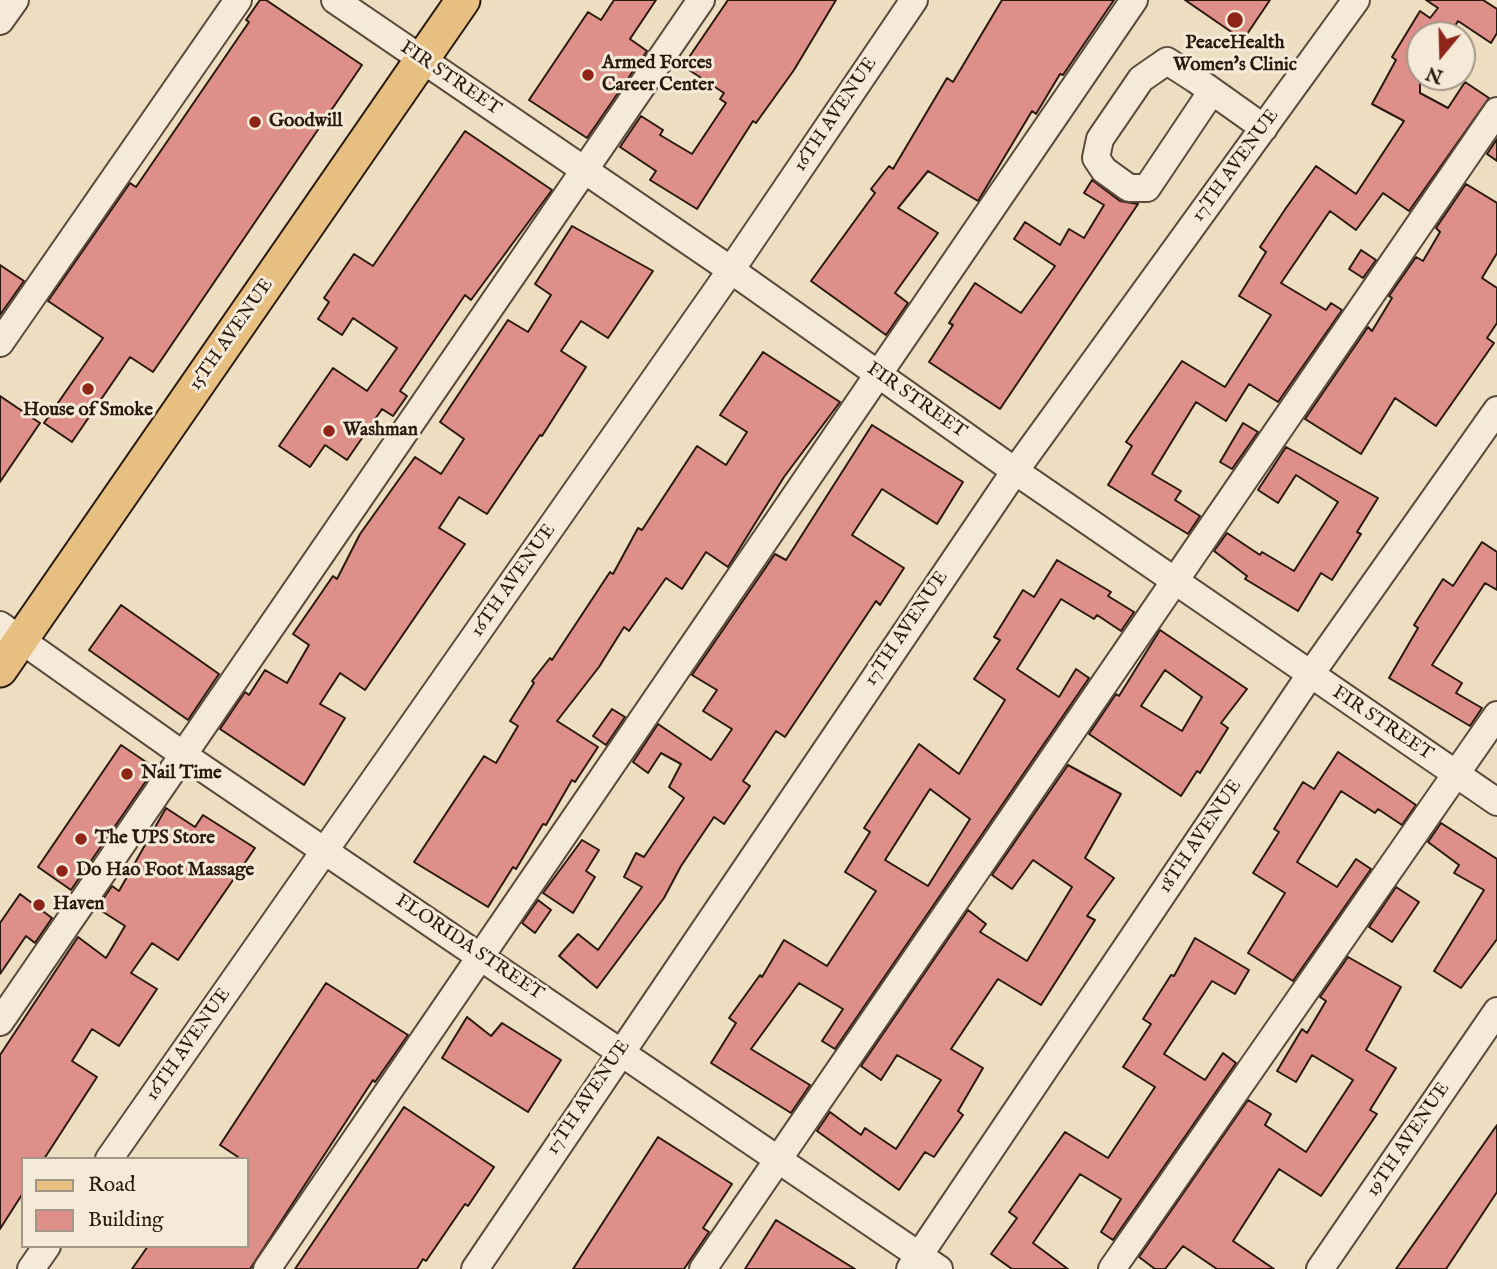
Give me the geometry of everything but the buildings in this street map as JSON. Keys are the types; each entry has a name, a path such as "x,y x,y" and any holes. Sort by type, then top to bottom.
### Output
{"main road":[{"name":"15TH AVENUE","path":"0,670 10,632 463,0"}],"street":[{"path":"0,21 15,0"},
{"path":"0,343 238,0"},
{"name":"FIR STREET","path":"335,0 731,270 1015,471 1497,802"},
{"path":"0,1022 701,0"},
{"name":"16TH AVENUE","path":"110,1157 731,270 914,0"},
{"path":"267,1269 1134,0"},
{"name":"17TH AVENUE","path":"475,1269 1015,471 1356,0"},
{"path":"1212,91 1147,188 1129,188 1104,170 1096,158 1100,139 1141,79 1167,61 1212,91 1264,128"},
{"path":"702,1269 1497,111"},
{"name":"18TH AVENUE","path":"923,1264 1310,675 1497,410"},
{"name":"FLORIDA STREET","path":"10,632 184,756 778,1158 923,1264"},
{"path":"1112,1269 1497,715"},
{"name":"19TH AVENUE","path":"1320,1269 1497,1012"},
{"path":"31,1269 46,1248"}],"place":[{"name":"PeaceHealth Women's Clinic","path":"1235,20"},
{"name":"Armed Forces Career Center","path":"588,75"},
{"name":"Goodwill","path":"255,122"},
{"name":"House of Smoke","path":"88,389"},
{"name":"Washman","path":"329,431"},
{"name":"Nail Time","path":"127,774"},
{"name":"The UPS Store","path":"81,839"},
{"name":"Do Hao Foot Massage","path":"62,871"},
{"name":"Haven","path":"39,905"}]}
